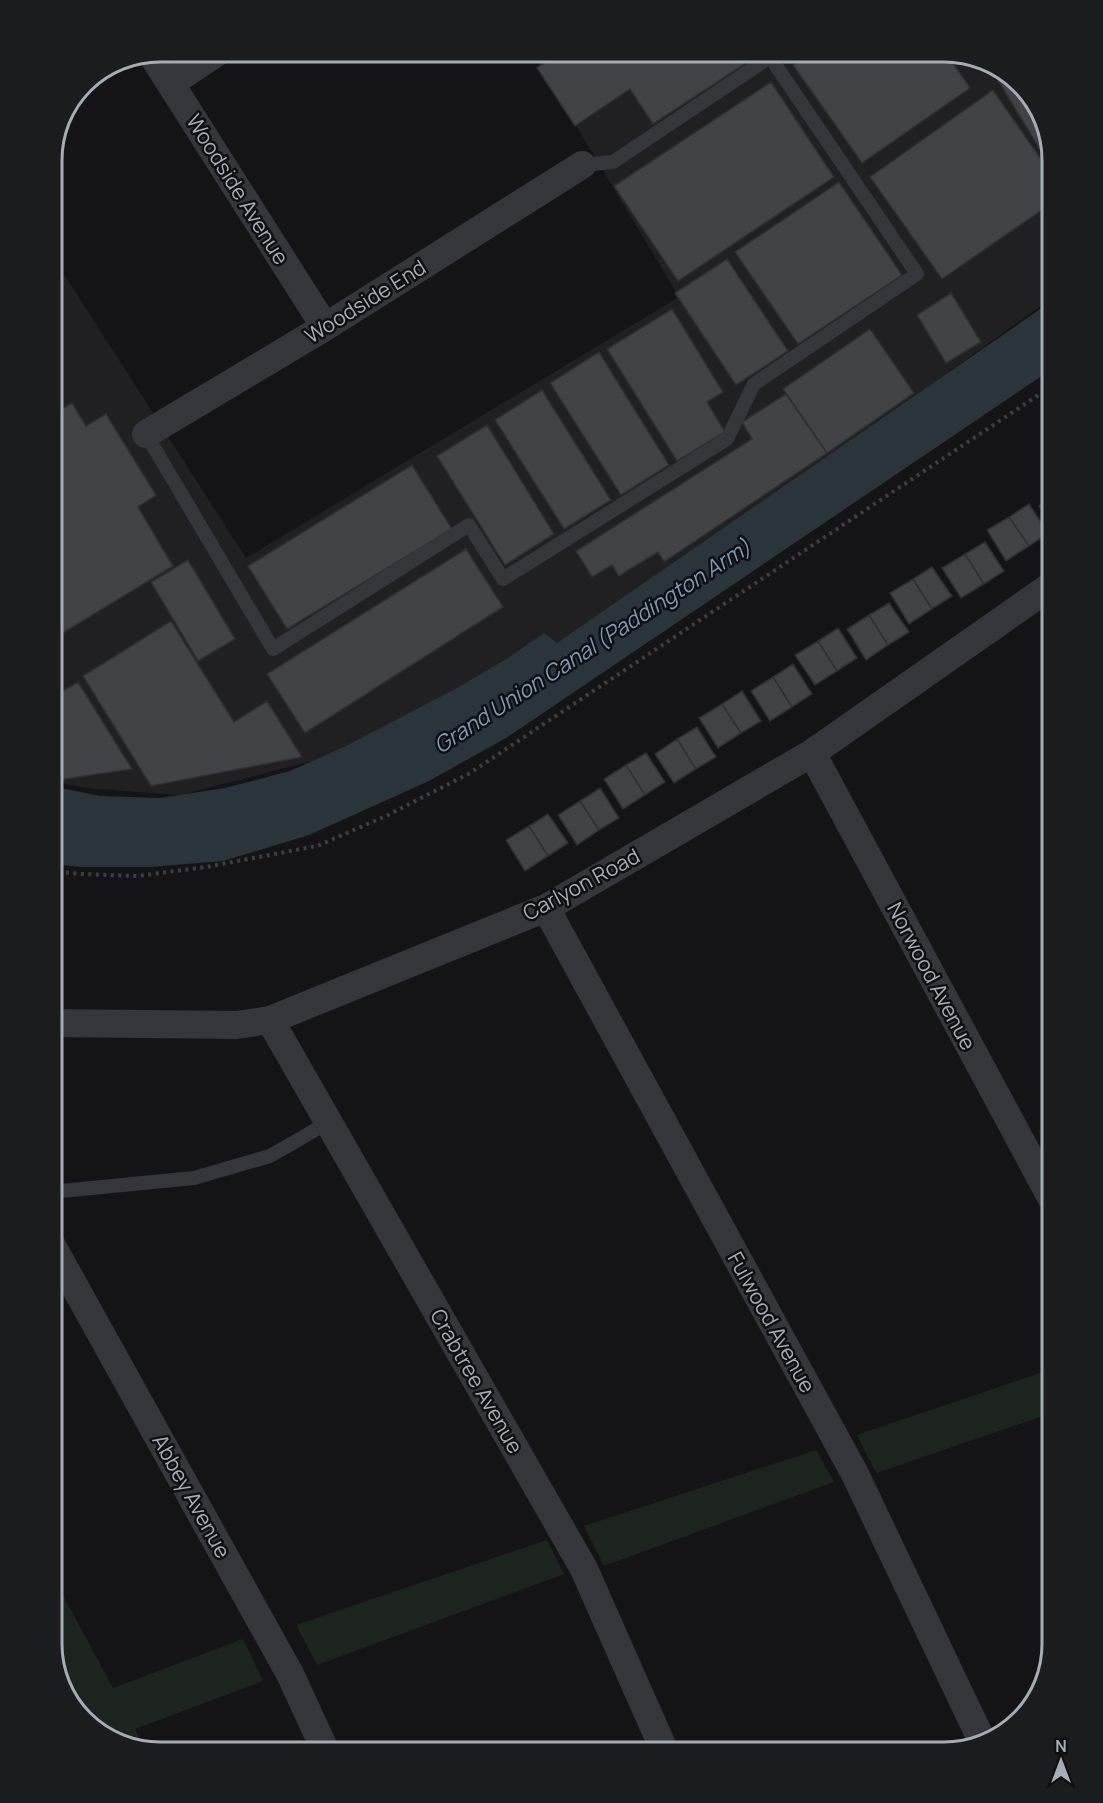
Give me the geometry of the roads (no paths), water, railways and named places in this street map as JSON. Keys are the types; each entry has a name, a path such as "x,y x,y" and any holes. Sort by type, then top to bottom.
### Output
{"street":[{"name":"Woodside Avenue","path":"157,62 325,327"},
{"path":"171,83 202,62"},
{"name":"Woodside End","path":"146,434 325,327 582,165"},
{"name":"Carlyon Road","path":"62,1023 237,1025 270,1020 546,908 812,753 1042,593"},
{"name":"Norwood Avenue","path":"812,753 1042,1180"},
{"name":"Fulwood Avenue","path":"546,908 855,1474 979,1734"},
{"name":"Crabtree Avenue","path":"270,1020 584,1569 660,1742"},
{"name":"Abbey Avenue","path":"62,1264 291,1674 321,1741"}],"lane":[{"path":"582,165 613,162 757,62"},
{"path":"146,434 273,649 469,525 503,579 727,439 754,384 917,274 773,62"},
{"path":"62,1191 194,1178 270,1156 328,1122"}],"water":[{"name":"Grand Union Canal (Paddington Arm)","path":"1042,308 1042,376 506,738 429,781 309,835 223,861 150,867 62,865 62,788 100,796 160,798 225,788 290,771 346,746 459,687 544,633 557,643"}]}
